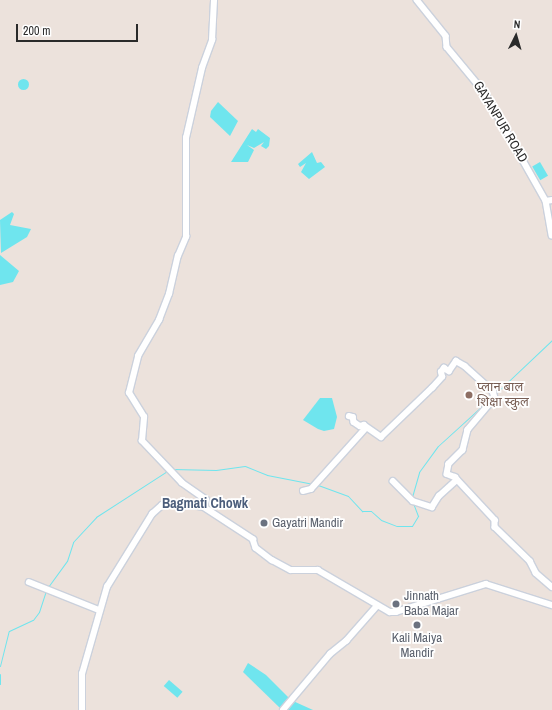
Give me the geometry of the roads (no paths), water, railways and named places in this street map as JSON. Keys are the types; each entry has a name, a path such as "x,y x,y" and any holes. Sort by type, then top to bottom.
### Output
{"street":[{"path":"204,507 206,500 200,498 142,441 144,417 129,392 138,356 159,320 169,294 178,256 186,237 186,138 202,68 212,40 214,0"},
{"name":"GAYANPUR ROAD","path":"417,0 446,36 447,47 485,93 546,201 552,235"},
{"path":"546,201 552,200"},
{"path":"349,416 354,417 354,422 380,437 432,388 442,377 441,372 444,368 449,371 456,361 463,364 495,394 495,398 468,430 460,453 449,464 447,474 457,480 494,520 495,528 530,561 536,573 552,587"},
{"path":"303,491 310,488 366,428"},
{"path":"393,481 413,501 432,507 439,496 457,480"},
{"path":"80,709 82,674 99,610 107,587 152,514 162,505 168,503 204,507 253,539 256,548 272,560 291,570 318,570 349,586 377,606 396,612 486,584 552,605"},
{"path":"29,582 99,610"},
{"path":"283,710 330,654 346,641 377,606"}],"water":[{"path":"23,78 27,80 29,84 27,88 23,90 19,88 17,84 19,80"},
{"path":"218,102 238,121 230,136 210,117 211,111"},
{"path":"252,129 256,132 258,129 270,138 269,146 266,149 261,146 264,142 254,148 247,145 254,150 248,162 231,162"},
{"path":"312,152 317,163 321,162 325,167 309,179 301,172 306,163 300,167 298,164"},
{"path":"540,162 548,176 540,180 532,167"},
{"path":"12,212 14,214 10,225 31,229 27,237 1,253 0,220"},
{"path":"0,255 19,271 13,282 0,285"},
{"path":"320,398 332,398 337,417 334,429 324,431 303,420"},
{"path":"248,663 266,675 290,699 281,709 243,672"},
{"path":"169,680 183,692 177,698 164,686"},
{"path":"293,701 313,710 287,710"}],"waterway":[{"path":"496,393 552,340"},
{"path":"412,497 419,472 438,446 492,397"},
{"path":"172,469 216,470 245,466 267,475 313,484"},
{"path":"48,587 67,561 73,542 96,517 167,471"},
{"path":"318,485 348,496 362,511 371,511 381,520 397,526 412,526 418,516 413,503"},
{"path":"0,666 9,631 33,620 39,612 46,591"},
{"path":"0,674 0,684"}],"place":[{"name":"प्लान बाल शिक्षा स्कुल","path":"469,395"},
{"name":"Gayatri Mandir","path":"264,523"},
{"name":"Jinnath Baba Majar","path":"396,604"},
{"name":"Kali Maiya Mandir","path":"417,625"}],"district":[{"name":"Bagmati Chowk","path":"205,503"}]}
